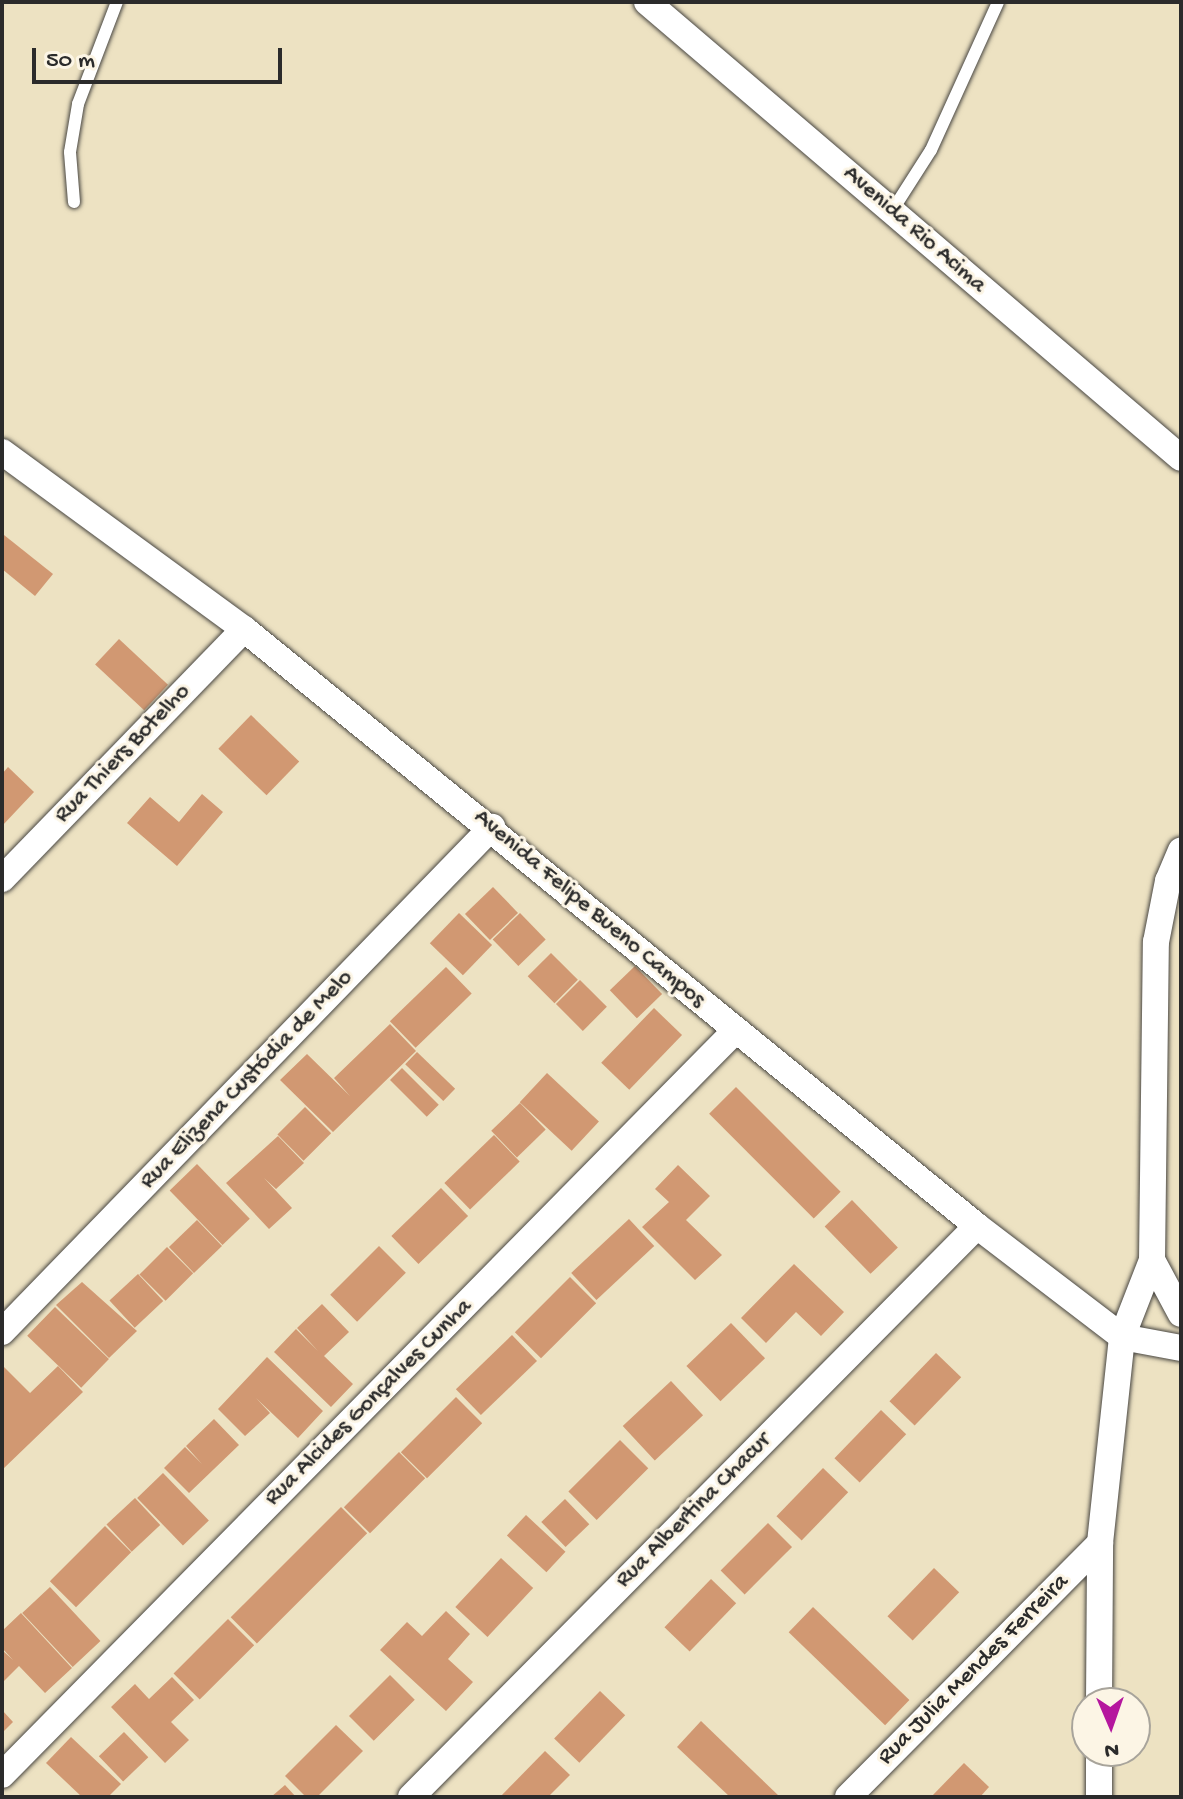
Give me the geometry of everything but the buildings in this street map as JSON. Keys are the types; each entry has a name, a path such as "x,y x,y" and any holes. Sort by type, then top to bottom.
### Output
{"street":[{"name":"Avenida Rio Acima","path":"647,2 1181,458"},
{"name":"Avenida Felipe Bueno Campos","path":"2,452 244,629 492,827 735,1031 977,1226 1122,1337 1181,1348"},
{"name":"Rua Thiers Botelho","path":"2,879 244,629"},
{"name":"Rua Elizena Custódia de Melo","path":"2,1332 492,827"},
{"path":"1099,1687 1100,1543 1122,1337 1152,1260 1156,942 1168,881 1181,851"},
{"name":"Rua Alcides Gonçalves Cunha","path":"2,1775 735,1031"},
{"name":"Rua Albertina Chacur","path":"411,1797 977,1226"},
{"path":"1152,1260 1181,1314"},
{"name":"Rua Julia Mendes Ferreira","path":"848,1797 1100,1543"},
{"path":"1099,1767 1099,1797"}],"lane":[{"path":"74,202 70,152 78,104 117,2"},
{"path":"892,211 931,150 998,2"}]}
